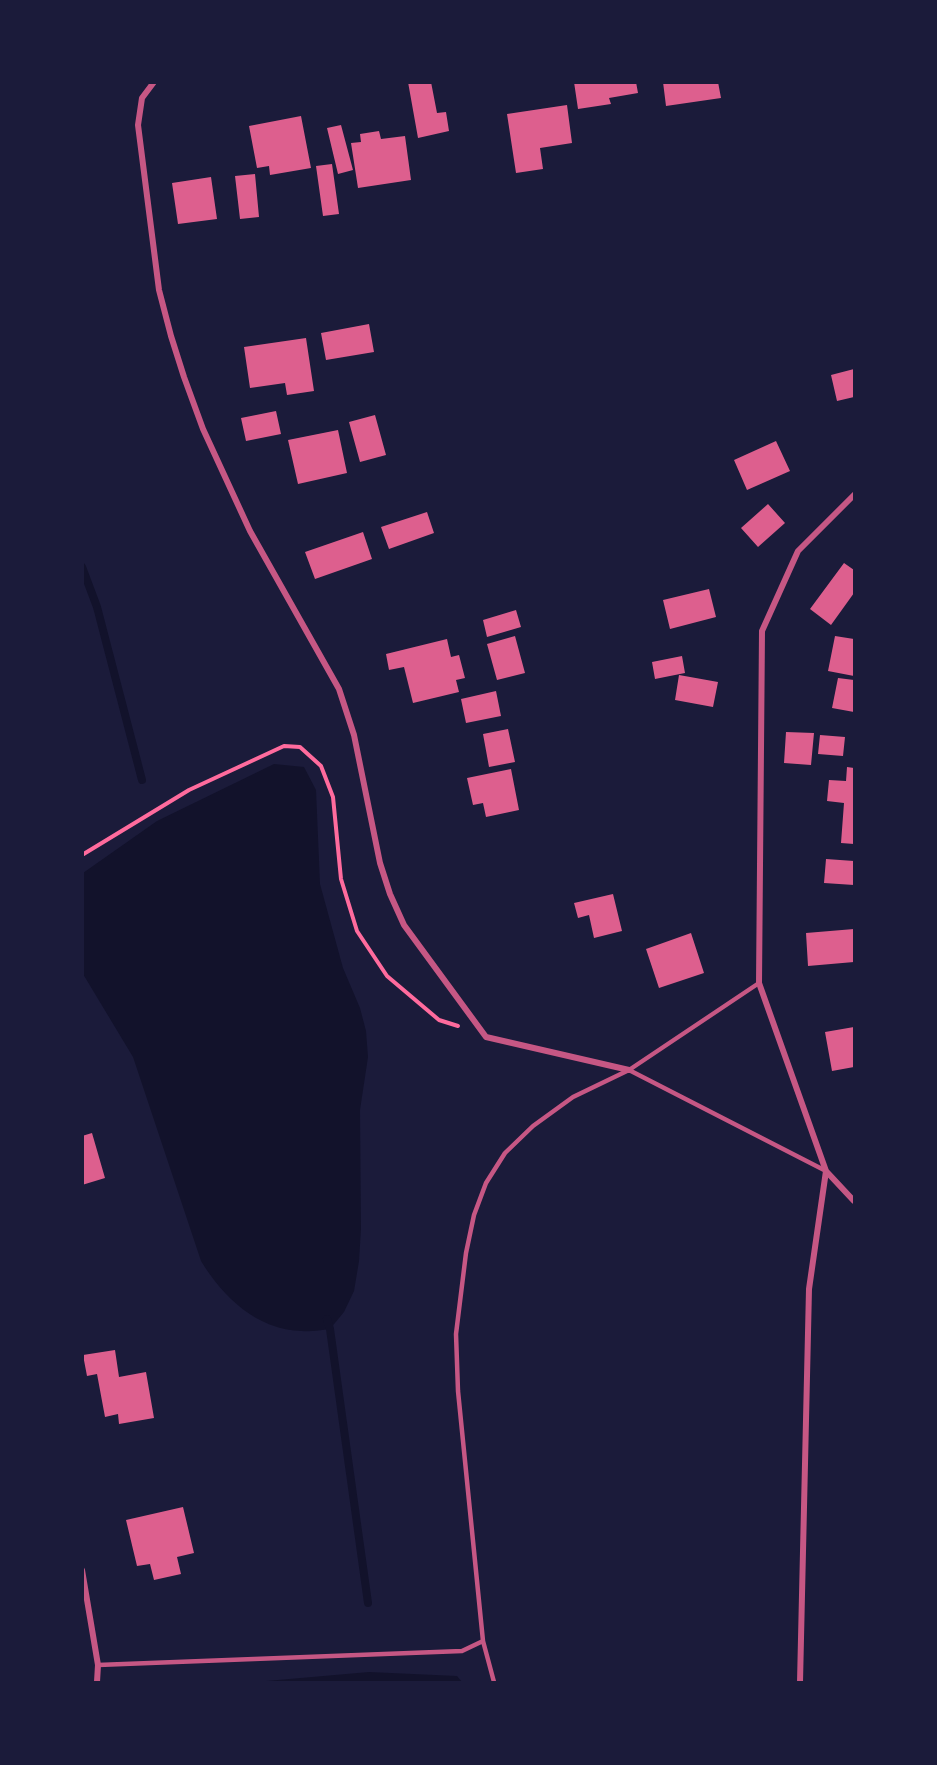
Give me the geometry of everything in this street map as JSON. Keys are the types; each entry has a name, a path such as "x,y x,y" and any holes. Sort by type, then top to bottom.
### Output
{"street":[{"path":"154,82 142,98 138,125 159,290 184,378 203,429 250,531 339,689 354,735 380,863 399,915 486,1037 629,1070"},
{"path":"855,495 798,551 762,631 759,983 826,1171 855,1201"},
{"path":"800,1683 808,1289 826,1171"},
{"path":"82,1570 98,1665 97,1683"}],"lane":[{"path":"494,1683 483,1641 458,1391 456,1334 466,1253 474,1215 486,1183 505,1153 533,1126 573,1097 629,1070 759,983"},
{"path":"629,1070 826,1171"},
{"path":"98,1665 462,1651 483,1641"}],"path":[{"path":"82,855 189,790 284,746 300,747 321,766 333,797 341,879 357,931 387,976 440,1020 486,1037"}],"shaded area":[{"path":"274,764 304,767 316,790 320,884 343,968 360,1008 366,1031 368,1057 360,1110 361,1229 354,1291 344,1312 330,1329 312,1331 286,1329 256,1318 231,1299 201,1261 133,1057 83,974 83,873 157,821"},
{"path":"369,1672 457,1676 462,1682 255,1682"}],"building":[{"path":"408,82 431,82 437,113 446,112 449,131 418,138"},
{"path":"574,82 636,82 638,93 609,98 611,104 578,109"},
{"path":"663,82 718,82 721,98 666,106"},
{"path":"567,105 572,143 540,148 543,169 516,173 507,114"},
{"path":"301,116 311,168 270,175 269,166 257,168 249,126"},
{"path":"341,125 353,170 338,174 327,128"},
{"path":"379,131 381,139 405,136 411,180 358,188 351,143 361,142 360,134"},
{"path":"332,164 339,214 323,216 316,166"},
{"path":"255,174 259,217 240,219 235,176"},
{"path":"211,177 217,219 178,224 172,183"},
{"path":"369,324 374,352 326,360 321,333"},
{"path":"306,338 314,391 287,395 285,383 250,388 244,347"},
{"path":"854,369 854,397 837,401 831,375"},
{"path":"276,411 281,434 246,441 241,418"},
{"path":"375,415 386,455 360,462 349,422"},
{"path":"338,430 347,473 298,484 288,440"},
{"path":"776,441 790,471 747,490 734,460"},
{"path":"768,504 785,523 758,547 741,528"},
{"path":"427,512 434,533 389,549 381,527"},
{"path":"363,532 372,559 315,579 305,552"},
{"path":"844,563 854,570 854,593 831,625 810,609"},
{"path":"709,589 716,617 670,629 663,600"},
{"path":"516,610 521,627 487,637 483,620"},
{"path":"515,636 525,673 497,680 487,644"},
{"path":"835,636 854,639 854,676 828,671"},
{"path":"447,639 451,657 459,655 465,678 456,680 459,692 413,703 404,667 389,670 386,654"},
{"path":"682,656 685,673 655,679 652,662"},
{"path":"679,675 718,682 713,707 675,700"},
{"path":"838,678 854,680 854,712 832,708"},
{"path":"496,691 501,716 466,723 461,699"},
{"path":"508,729 515,762 489,767 483,734"},
{"path":"786,732 814,733 811,765 784,763"},
{"path":"820,735 845,737 843,756 818,754"},
{"path":"847,767 854,768 854,844 841,843 844,803 827,801 829,780 846,781"},
{"path":"511,769 519,810 486,817 483,803 473,805 467,778"},
{"path":"826,859 854,861 854,885 824,883"},
{"path":"613,894 622,931 594,938 589,915 578,918 574,903"},
{"path":"854,929 854,962 808,966 806,933"},
{"path":"691,933 704,973 659,988 646,949"},
{"path":"854,1027 854,1067 832,1071 825,1032"},
{"path":"92,1133 105,1178 82,1185 82,1136"},
{"path":"115,1350 119,1377 146,1372 154,1418 119,1424 118,1414 105,1417 97,1374 87,1376 83,1355"},
{"path":"183,1507 194,1553 177,1557 181,1574 154,1580 150,1564 137,1566 126,1520"}],"waterway":[{"path":"82,567 97,607 142,780"},
{"path":"327,1319 368,1603"}]}
